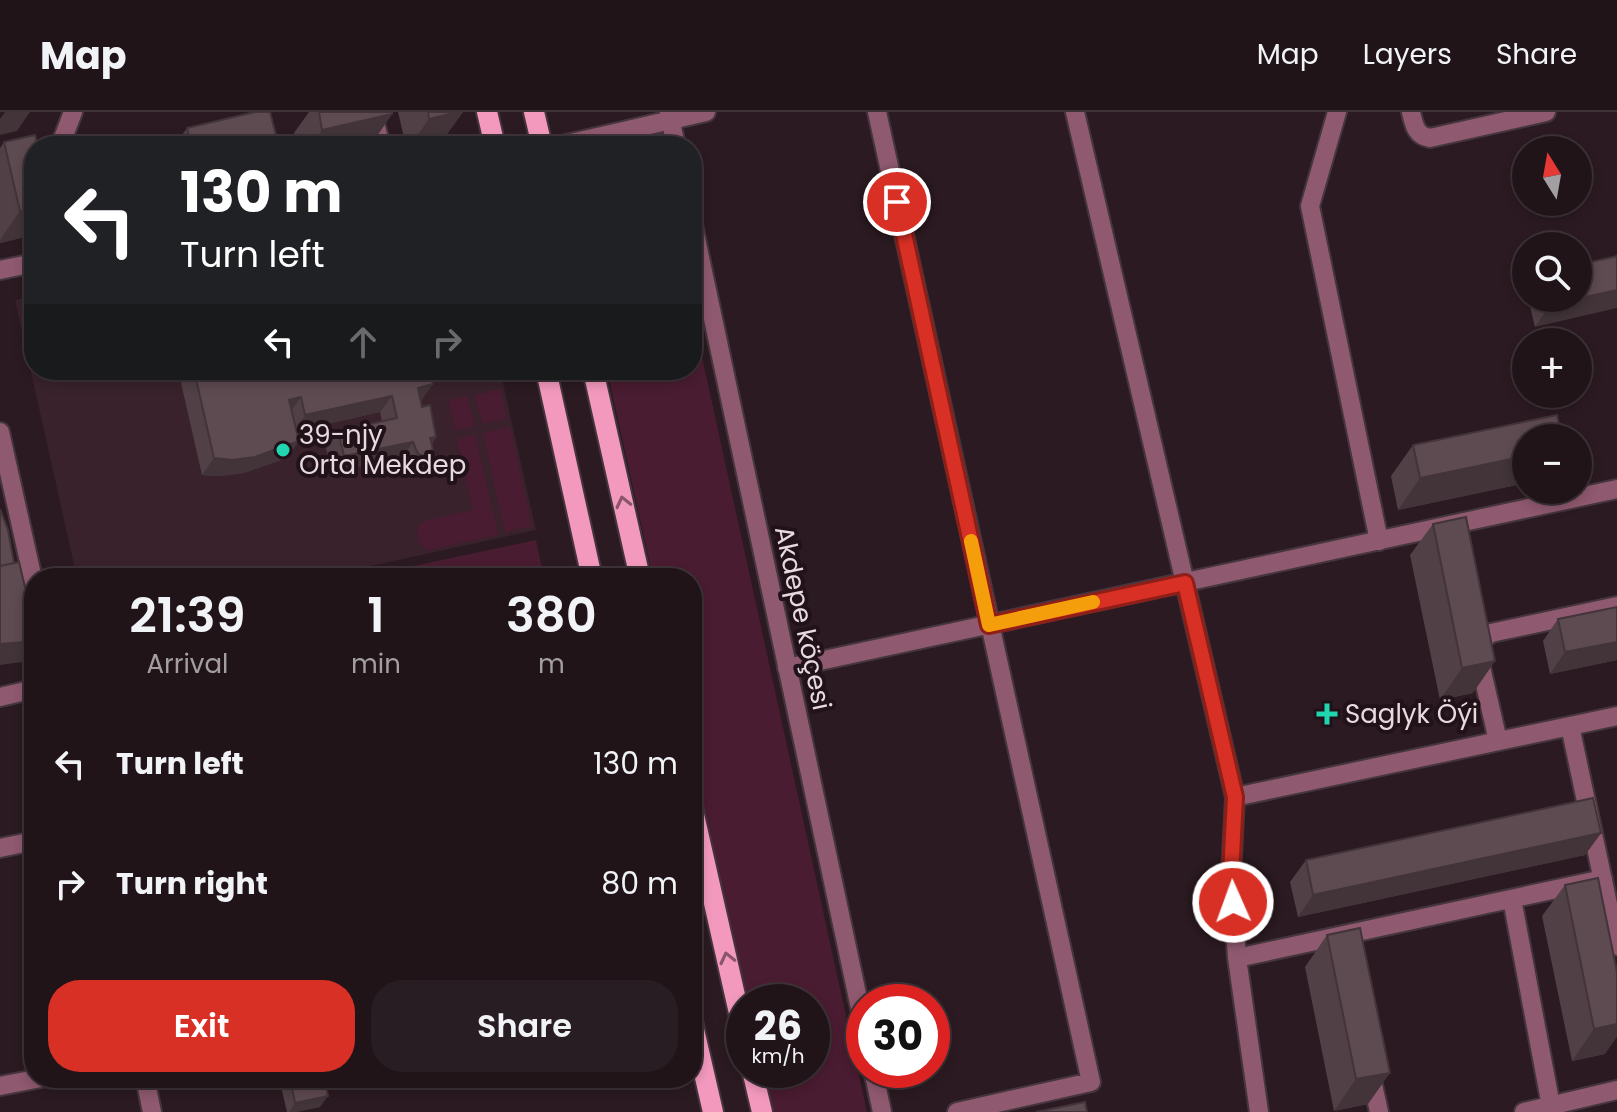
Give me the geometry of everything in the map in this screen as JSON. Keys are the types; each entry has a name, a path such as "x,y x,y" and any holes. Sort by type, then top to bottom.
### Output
{"main road":[{"path":"487,112 493,136"},
{"path":"534,112 540,136"},
{"path":"548,380 590,568"},
{"path":"595,380 638,568"},
{"path":"702,850 732,984"},
{"path":"702,1064 713,1112"},
{"path":"756,1088 762,1112"}],"street":[{"path":"64,136 73,112"},
{"path":"372,112 378,136"},
{"path":"595,136 670,116 706,112"},
{"path":"877,112 1091,1082 957,1112"},
{"path":"1075,112 1235,797 1231,875 1237,958 1259,1112"},
{"path":"1337,112 1310,206 1379,541"},
{"path":"1411,112 1414,127 1423,137 1430,138 1546,112"},
{"path":"670,116 674,136"},
{"path":"0,270 24,265"},
{"name":"Akdepe köçesi","path":"702,267 855,984"},
{"path":"0,432 6,491 29,568"},
{"path":"787,668 1617,489"},
{"path":"1498,741 1478,654 1480,641 1491,633 1617,606"},
{"path":"0,697 24,691"},
{"path":"1235,797 1617,716"},
{"path":"1570,726 1617,946"},
{"path":"0,848 24,843"},
{"path":"1237,958 1342,943 1603,879"},
{"path":"1512,899 1551,1106"},
{"path":"1366,1053 1379,1112"},
{"path":"0,1086 24,1081"},
{"path":"147,1088 152,1112"},
{"path":"877,1088 882,1112"},
{"path":"1524,1112 1617,1090"}],"shaded area":[{"name":"39-njy Orta Mekdep","path":"24,298 24,340 15,300"},
{"path":"702,357 846,1016 846,1088 862,1088 867,1112 771,1112 766,1088 830,1088 830,984 743,984 702,798 702,568 651,568 609,380 702,380"},
{"name":"39-njy Orta Mekdep","path":"33,380 502,380 536,530 361,568 75,568"},
{"path":"500,389 507,418 482,424 475,395"},
{"path":"467,396 475,426 455,430 449,400"},
{"path":"510,427 532,526 505,532 483,433"},
{"path":"475,434 498,535 428,550 418,539 419,525 473,510 457,438"},
{"path":"536,540 542,568 404,568"}],"building":[{"path":"255,112 270,112 276,136 189,136 187,128"},
{"path":"319,112 392,112 392,114 322,130"},
{"path":"428,112 458,112 429,119"},
{"path":"24,137 24,210 20,211 4,142"},
{"path":"1617,256 1617,290 1592,296 1592,262"},
{"path":"196,380 432,380 433,384 418,388 422,407 430,405 436,437 430,438 433,449 423,456 418,454 413,442 344,456 338,431 397,418 392,396 305,415 301,397 289,400 299,441 255,457 232,460 214,458"},
{"path":"1557,415 1559,424 1514,424"},
{"path":"1512,424 1512,459 1420,478 1413,445"},
{"path":"0,509 8,530 14,563 0,566"},
{"path":"1466,517 1495,661 1462,668 1433,524"},
{"path":"19,562 24,583 24,642 0,644 0,566"},
{"path":"1617,607 1617,642 1565,652 1558,619"},
{"path":"1593,798 1601,833 1313,895 1306,860"},
{"path":"1598,878 1617,972 1617,1024 1594,1029 1565,885"},
{"path":"1360,928 1390,1073 1356,1079 1327,935"},
{"path":"292,1088 326,1088 328,1096 295,1103"},
{"path":"1085,1102 1087,1112 1036,1112"}],"slow traffic":[{"path":"971,541 989,625 1093,602"}],"place":[{"name":"39-njy Orta Mekdep","path":"283,450"},
{"name":"Saglyk Öýi","path":"1327,714"}],"route":[{"path":"897,202 989,625 1185,583 1235,797 1231,875 1233,902"}]}
